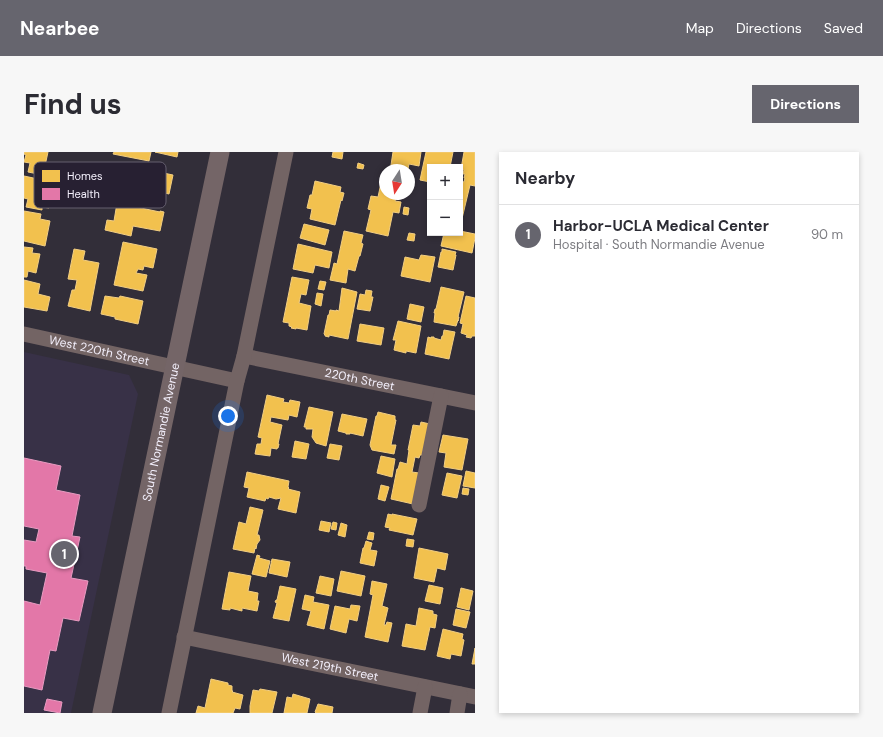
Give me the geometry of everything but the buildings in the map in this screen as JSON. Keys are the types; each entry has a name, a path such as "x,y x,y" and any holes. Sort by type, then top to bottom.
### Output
{"main road":[{"name":"South Normandie Avenue","path":"102,713 220,152"}],"street":[{"path":"169,713 237,381 244,356 286,152"},
{"name":"West 220th Street","path":"24,334 175,367"},
{"name":"220th Street","path":"244,356 475,403"},
{"path":"175,367 237,381"},
{"path":"419,506 441,396"},
{"name":"West 219th Street","path":"184,637 468,695"},
{"path":"420,713 425,687"},
{"path":"456,713 468,695"}],"shaded area":[{"path":"24,352 129,375 138,394 71,713 24,713"}],"place":[{"name":"Harbor-UCLA Medical Center","path":"64,554"}]}
